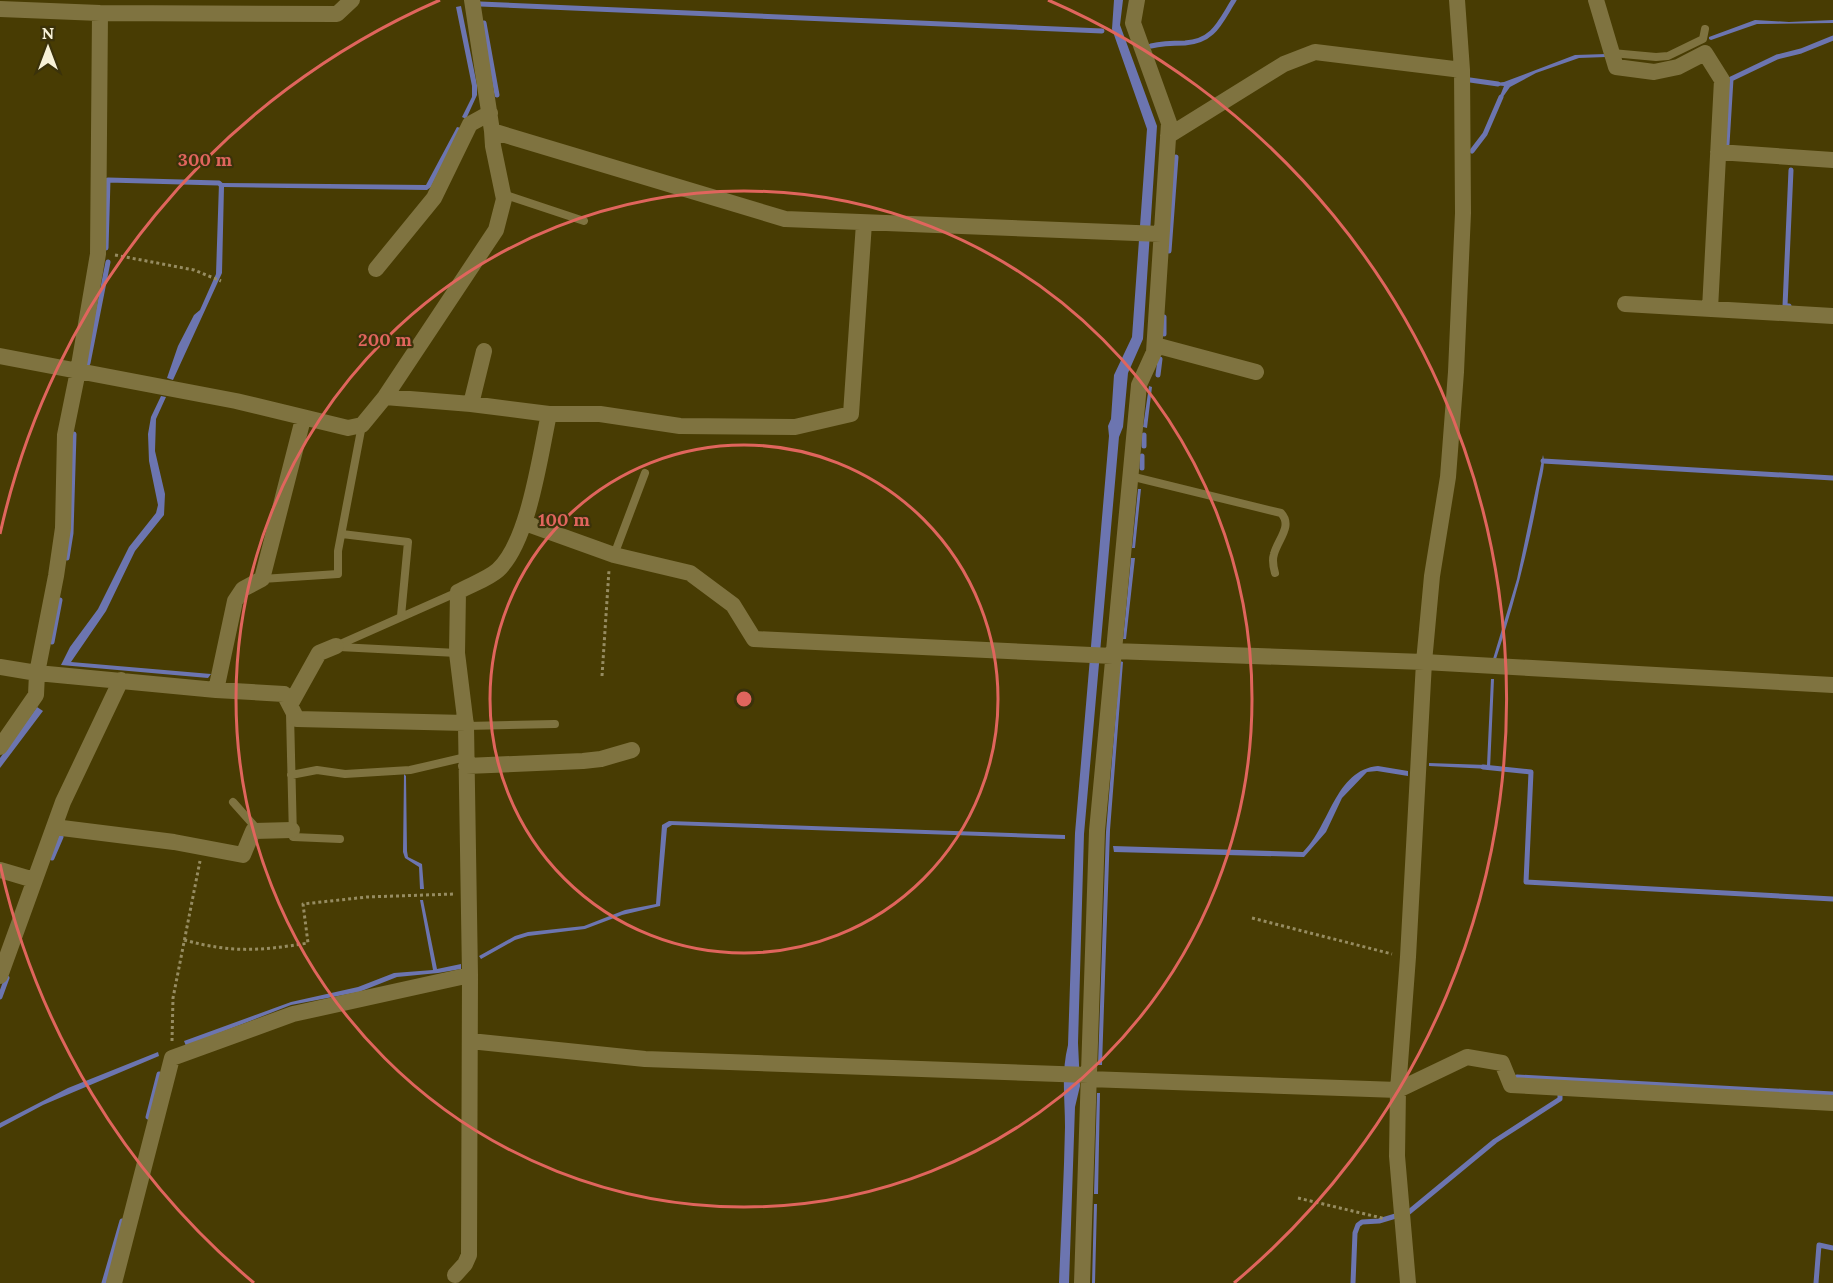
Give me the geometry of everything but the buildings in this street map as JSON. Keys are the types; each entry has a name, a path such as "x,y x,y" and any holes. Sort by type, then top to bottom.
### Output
{"street":[{"path":"0,9 100,13 337,14 352,0"},
{"path":"0,356 236,401 348,428 362,425 385,397 496,230 504,199 493,146 472,0"},
{"path":"1082,1283 1086,1076 1097,831 1139,385 1155,345 1150,233 1169,123 1133,23 1137,0"},
{"path":"1408,1283 1397,1156 1398,1090 1408,957 1424,662 1432,576 1448,477 1456,372 1463,213 1462,70 1456,0"},
{"path":"1596,0 1616,67 1654,72 1677,67 1705,53 1722,80 1710,309"},
{"path":"0,747 36,695 63,528 65,435 98,254 100,13"},
{"path":"1168,135 1284,64 1315,52 1462,70"},
{"path":"376,269 434,198 464,122 490,113"},
{"path":"492,131 785,219 1150,233"},
{"path":"1718,152 1833,160"},
{"path":"385,397 471,404 549,414 600,414 681,426 795,427 851,414 864,223"},
{"path":"1625,304 1833,316"},
{"path":"1155,345 1256,372"},
{"path":"471,404 484,351"},
{"path":"455,1275 465,1264 469,1255 470,1041 466,725 457,653 458,592 498,570 512,549 525,523 549,414"},
{"path":"216,690 235,601 243,589 262,579 303,418"},
{"path":"525,523 612,554 690,573 733,605 754,639 1113,654 1424,662 1833,685"},
{"path":"290,705 319,653 336,646"},
{"path":"0,667 38,673 216,690 284,694 297,719 466,725"},
{"path":"0,976 63,802 121,680"},
{"path":"466,762 583,761 601,759 632,750"},
{"path":"54,827 174,842 243,855 253,831 292,830"},
{"path":"0,870 34,880"},
{"path":"114,1283 172,1058 293,1014 470,975"},
{"path":"470,1041 645,1059 1061,1074 1398,1090 1467,1057 1502,1063 1511,1085 1833,1103"}],"lane":[{"path":"1612,53 1668,56 1703,39 1705,29"},
{"path":"503,194 584,221"},
{"path":"262,579 338,574 338,551 362,425"},
{"path":"612,554 645,473"},
{"path":"1130,476 1281,513 1286,518 1286,526 1274,553 1272,563 1275,573"},
{"path":"342,534 408,542 401,616"},
{"path":"336,646 458,592"},
{"path":"336,646 457,653"},
{"path":"290,705 293,837 340,839"},
{"path":"466,725 555,724"},
{"path":"291,775 317,770 345,774 410,770 466,762"},
{"path":"232,802 258,830"}],"path":[{"path":"98,254 194,270 221,281"},
{"path":"602,676 612,554"},
{"path":"172,1058 173,998 202,848"},
{"path":"184,940 237,951 308,944 303,904 367,897 469,894"},
{"path":"1252,918 1375,951 1408,957"},
{"path":"1298,1198 1402,1223"}],"water":[{"path":"1114,0 1123,0 1120,25 1157,126 1143,339 1128,373 1123,427 1119,437 1084,834 1078,1043 1080,1086 1075,1107 1069,1283 1059,1283 1065,1146 1064,1076 1068,1045 1075,833 1109,436 1108,426 1111,419 1114,375 1132,337 1147,129 1112,29"},
{"path":"461,6 477,85 477,95 466,119 462,117 472,97 472,86 456,7"},
{"path":"1755,20 1789,22 1833,20 1833,23 1757,24 1709,39 1709,37"},
{"path":"1606,54 1606,57 1579,58 1536,73 1510,87 1498,101 1504,86 1493,85 1495,83 1504,82 1575,55"},
{"path":"457,127 461,128 431,187 427,190 224,187 222,273 173,380 167,378 178,346 194,315 200,310 216,274 219,183 426,185"},
{"path":"1149,386 1152,387 1147,428 1143,427"},
{"path":"161,396 166,397 156,419 155,451 165,494 164,515 135,551 106,611 71,662 211,674 208,678 61,665 70,647 98,609 129,547 156,513 158,505 149,461 148,434 151,417"},
{"path":"1543,455 1543,472 1526,554 1503,638 1496,659 1493,659 1517,579"},
{"path":"1138,489 1141,489 1135,548 1132,548"},
{"path":"1131,558 1135,558 1126,639 1123,639"},
{"path":"1120,661 1123,662 1110,830 1102,1065 1098,1065 1106,832"},
{"path":"1491,679 1494,679 1490,769 1429,766 1429,763 1487,765"},
{"path":"37,707 43,711 0,768 0,758"},
{"path":"1378,766 1408,771 1408,776 1377,771 1367,772 1342,798 1326,832 1304,857 1114,852 1113,846 1303,852 1320,828 1342,788 1352,777"},
{"path":"404,774 406,776 408,857 422,864 424,889 420,889 419,867 405,858 403,852"},
{"path":"669,821 1065,835 1065,839 672,825 667,828 660,906 622,915 585,929 528,936 515,940 481,959 479,956 515,936 528,932 584,926 625,910 656,904 662,825"},
{"path":"420,900 423,900 437,969 461,964 461,969 397,977 359,992 291,1005 186,1046 184,1041 291,1002 358,987 394,973 433,970"},
{"path":"158,1052 159,1056 43,1105 0,1128 0,1123 68,1088"},
{"path":"1097,1093 1100,1093 1098,1194 1094,1194"},
{"path":"1094,1204 1097,1204 1095,1283 1092,1283"}],"waterway":[{"path":"1151,46 1203,39 1220,23 1234,0"},
{"path":"480,4 1102,31"},
{"path":"484,23 497,95"},
{"path":"1727,144 1731,79 1777,57 1801,51 1833,38"},
{"path":"1470,80 1498,84"},
{"path":"1472,151 1485,134 1501,97"},
{"path":"1169,251 1176,157"},
{"path":"1789,306 1785,306 1791,170"},
{"path":"106,248 108,180 219,183 221,185"},
{"path":"88,363 108,262"},
{"path":"1164,317 1164,334"},
{"path":"1158,375 1160,359"},
{"path":"67,558 71,533 74,434"},
{"path":"1144,435 1144,446"},
{"path":"1142,456 1142,468"},
{"path":"1543,461 1833,478"},
{"path":"52,642 60,600"},
{"path":"1483,767 1531,772 1526,882 1833,899"},
{"path":"52,858 61,837"},
{"path":"0,997 7,978"},
{"path":"148,1117 159,1074"},
{"path":"1517,1077 1833,1094"},
{"path":"1353,1283 1355,1233 1358,1225 1362,1222 1379,1221 1409,1212 1495,1141 1560,1099 1560,1095"},
{"path":"104,1283 122,1221"},
{"path":"1816,1283 1819,1245 1833,1248"}]}
